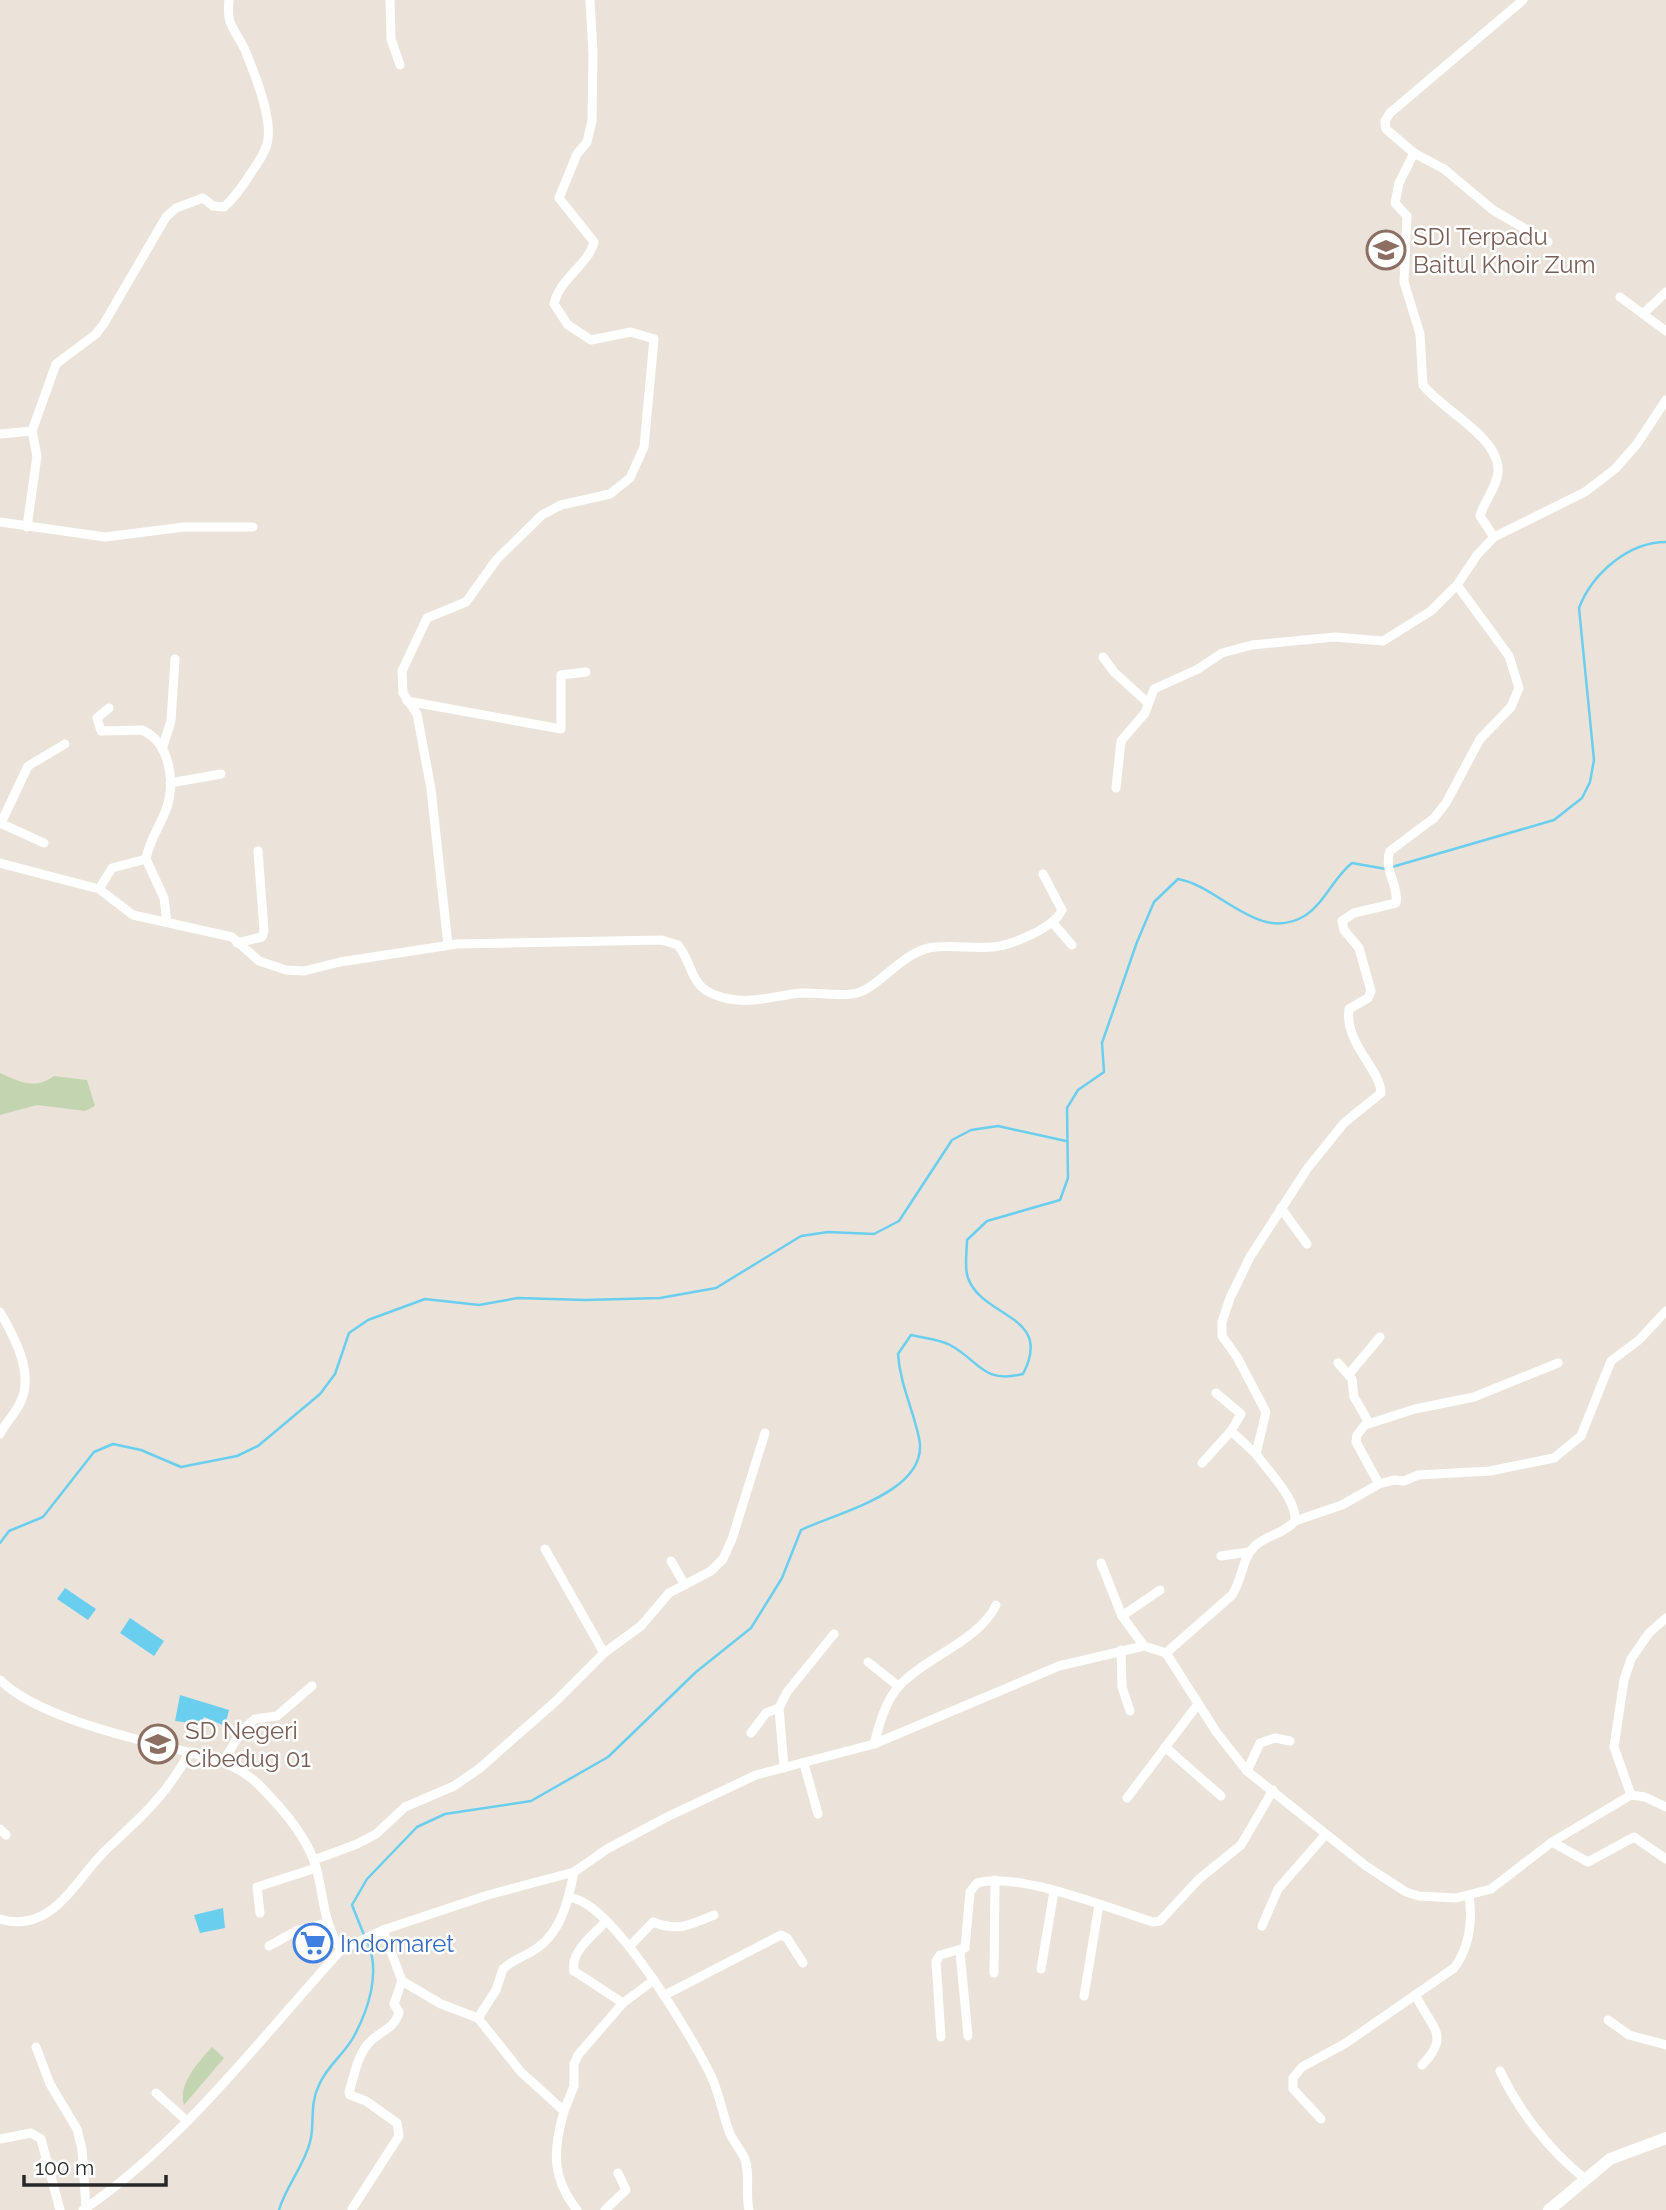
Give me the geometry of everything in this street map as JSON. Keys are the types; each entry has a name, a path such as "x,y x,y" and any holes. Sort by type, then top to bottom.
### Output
{"main road":[{"path":"1549,2210 1610,2158 1666,2137"}],"street":[{"path":"27,527 37,456 32,431 55,363 88,341 103,325 166,217 195,199 203,198 214,206 224,207 243,186 267,145 268,122 248,58 231,30 229,0"},
{"path":"390,0 391,38 400,65"},
{"path":"448,945 431,789 417,714 403,693 402,671 427,618 466,603 498,559 542,515 561,505 619,490 630,478 644,447 654,339 631,332 591,340 568,326 554,304 555,296 594,242 559,198 577,154 587,142 592,121 593,53 590,0"},
{"path":"1523,0 1390,113 1385,121 1386,129 1414,153 1436,163 1493,210 1548,242"},
{"path":"1414,153 1394,198 1407,216 1405,282 1420,334 1423,385 1480,436 1497,461 1496,481 1480,516 1494,537"},
{"path":"1643,314 1666,292"},
{"path":"1620,297 1666,331"},
{"path":"1116,788 1121,741 1145,713 1154,689 1233,649 1310,638 1383,641 1410,622 1424,617 1457,585 1477,555 1494,537 1598,484 1637,444 1666,400"},
{"path":"0,435 32,431"},
{"path":"0,522 105,537 184,527 253,527"},
{"path":"1256,1454 1266,1412 1237,1357 1222,1336 1221,1329 1240,1277 1281,1208 1332,1136 1381,1093 1381,1086 1367,1066 1349,1028 1349,1009 1368,998 1371,991 1359,948 1342,924 1345,917 1354,913 1396,903 1397,896 1387,858 1398,842 1434,818 1446,803 1480,739 1511,707 1519,688 1509,656 1473,611 1457,585"},
{"path":"1103,657 1114,672 1148,703"},
{"path":"162,749 171,721 175,659"},
{"path":"407,701 561,729 561,675 586,672"},
{"path":"109,708 97,718 102,731 142,730 162,749 168,761 168,803 146,859 164,898 167,922"},
{"path":"44,843 0,823 28,766 65,744"},
{"path":"170,783 220,774"},
{"path":"237,943 262,937 264,930 258,851"},
{"path":"99,889 112,868 146,859"},
{"path":"0,863 99,889 125,911 218,932 259,961 286,970 304,971 340,962 448,945 674,941 682,950 693,979 702,988 730,999 749,1000 802,993 853,994 864,991 894,965 915,953 941,947 1003,944 1052,922 1062,910 1043,874"},
{"path":"1052,922 1072,945"},
{"path":"1281,1208 1307,1244"},
{"path":"0,1311 19,1352 27,1382 20,1403 0,1434"},
{"path":"1221,1556 1249,1552 1295,1521 1342,1505 1379,1485 1418,1475 1490,1471 1554,1458 1581,1436 1611,1361 1639,1340 1666,1311"},
{"path":"1349,1374 1380,1337"},
{"path":"1338,1363 1349,1374 1354,1397 1368,1424"},
{"path":"1379,1485 1356,1443 1357,1435 1368,1424 1415,1409 1474,1397 1558,1363"},
{"path":"1202,1463 1241,1414 1216,1393"},
{"path":"1230,1431 1256,1454 1283,1492 1294,1512 1295,1521"},
{"path":"260,1913 257,1887 315,1864 376,1834 405,1807 454,1786 480,1769 555,1702 604,1653 641,1626 669,1593 711,1572 723,1559 755,1473 765,1433"},
{"path":"545,1549 604,1653"},
{"path":"1166,1653 1232,1595 1249,1552"},
{"path":"671,1561 685,1585"},
{"path":"1101,1563 1122,1616 1144,1646"},
{"path":"1122,1616 1160,1590"},
{"path":"874,1744 889,1702 898,1686 981,1624 996,1605"},
{"path":"1632,1795 1614,1747 1624,1680 1631,1659 1650,1633 1666,1618"},
{"path":"784,1768 779,1708 787,1692 834,1634"},
{"path":"85,2209 142,2167 341,1950 383,1930 488,1895 574,1872 607,1849 756,1775 874,1744 1059,1666 1121,1650 1144,1646 1166,1653 1198,1704 1247,1771 1326,1834 1406,1892 1428,1898 1469,1896 1498,1884 1552,1842 1632,1795 1654,1800 1666,1807"},
{"path":"1121,1650 1122,1687 1130,1711"},
{"path":"868,1662 898,1686"},
{"path":"0,1680 33,1706 223,1762 248,1775 291,1823 315,1864 326,1923 341,1950"},
{"path":"223,1762 242,1730 255,1719 277,1716 312,1686"},
{"path":"1127,1798 1198,1704"},
{"path":"751,1733 766,1713 779,1708"},
{"path":"1247,1771 1251,1756 1260,1743 1275,1738 1290,1741"},
{"path":"1166,1747 1221,1796"},
{"path":"1,1920 11,1922 35,1918 74,1892 105,1850 156,1804 190,1752"},
{"path":"804,1764 818,1814"},
{"path":"968,2036 960,1952 966,1943 970,1892 977,1883 995,1880 1054,1891 1153,1922 1160,1921 1199,1879 1241,1845 1273,1790"},
{"path":"1262,1926 1278,1889 1326,1834"},
{"path":"1552,1842 1588,1862 1634,1837 1666,1858"},
{"path":"478,2018 496,1990 503,1969 549,1938 562,1918 574,1872"},
{"path":"994,1973 995,1880"},
{"path":"1041,1969 1054,1891"},
{"path":"1321,2119 1293,2089 1293,2078 1302,2067 1346,2043 1445,1977 1460,1961 1469,1931 1469,1896"},
{"path":"568,1898 580,1899 606,1922 629,1947 665,1995 712,2079 731,2134 745,2159 749,2210"},
{"path":"1084,1996 1099,1905"},
{"path":"629,1947 653,1922 665,1928 682,1928 714,1915"},
{"path":"606,1922 578,1952 572,1964 574,1971 623,2003"},
{"path":"269,1946 299,1930 326,1923"},
{"path":"383,1930 402,1981 446,2007 478,2018 522,2072 564,2111"},
{"path":"665,1995 781,1935 787,1938 803,1963"},
{"path":"941,2037 936,1961 943,1954 960,1952"},
{"path":"577,2210 565,2196 556,2172 564,2111 574,2086 574,2064 578,2055 623,2003 654,1980"},
{"path":"352,2209 399,2136 399,2130 393,2120 349,2092 365,2048 397,2021 399,2012 394,2004 402,1981"},
{"path":"1416,1996 1438,2039 1436,2050 1422,2065"},
{"path":"1608,2020 1629,2035 1666,2045"},
{"path":"36,2047 50,2084 77,2129 82,2149 85,2209"},
{"path":"1500,2071 1514,2100 1562,2160 1584,2178"},
{"path":"156,2093 187,2121"},
{"path":"0,2139 31,2133 41,2139 60,2210"},
{"path":"605,2210 626,2190 618,2173"},
{"path":"100,2199 107,2210"}],"green space":[{"path":"0,1073 34,1084 54,1076 87,1080 95,1106 85,1111 37,1105 0,1115"},
{"path":"212,2047 224,2058 184,2105 186,2082"}],"water":[{"path":"65,1588 96,1609 88,1620 57,1599"},
{"path":"130,1618 164,1641 154,1656 120,1633"},
{"path":"180,1695 229,1710 225,1726 204,1717 200,1724 175,1721"},
{"path":"223,1908 225,1928 200,1933 194,1915"}],"waterway":[{"path":"1392,867 1554,820 1582,798 1590,782 1594,760 1579,608 1593,583 1613,562 1638,548 1666,542"},
{"path":"364,1935 352,1905 367,1879 417,1827 445,1814 531,1801 608,1757 696,1672 751,1628 782,1578 801,1530 877,1498 910,1473 919,1457 919,1438 901,1376 898,1354 911,1335 950,1345 990,1373 999,1376 1023,1374 1030,1354 1030,1339 1013,1319 987,1302 976,1291 967,1274 967,1240 987,1221 1060,1200 1068,1178 1067,1108 1078,1090 1104,1072 1102,1043 1137,942 1154,902 1178,879 1194,884 1256,919 1272,923 1289,922 1313,910 1352,863 1386,869"},
{"path":"0,1543 9,1531 43,1517 94,1452 113,1444 141,1450 181,1467 237,1456 258,1446 320,1394 335,1374 349,1333 368,1320 425,1299 479,1305 518,1298 660,1298 716,1288 801,1236 828,1232 874,1234 899,1221 952,1140 971,1130 998,1126 1066,1141"},
{"path":"279,2210 307,2151 314,2100 319,2085 353,2038 364,2015 373,1977 367,1941"}],"place":[{"name":"SDI Terpadu Baitul Khoir Zum","path":"1386,250"},
{"name":"SD Negeri Cibedug 01","path":"158,1744"},
{"name":"Indomaret","path":"313,1943"}]}
